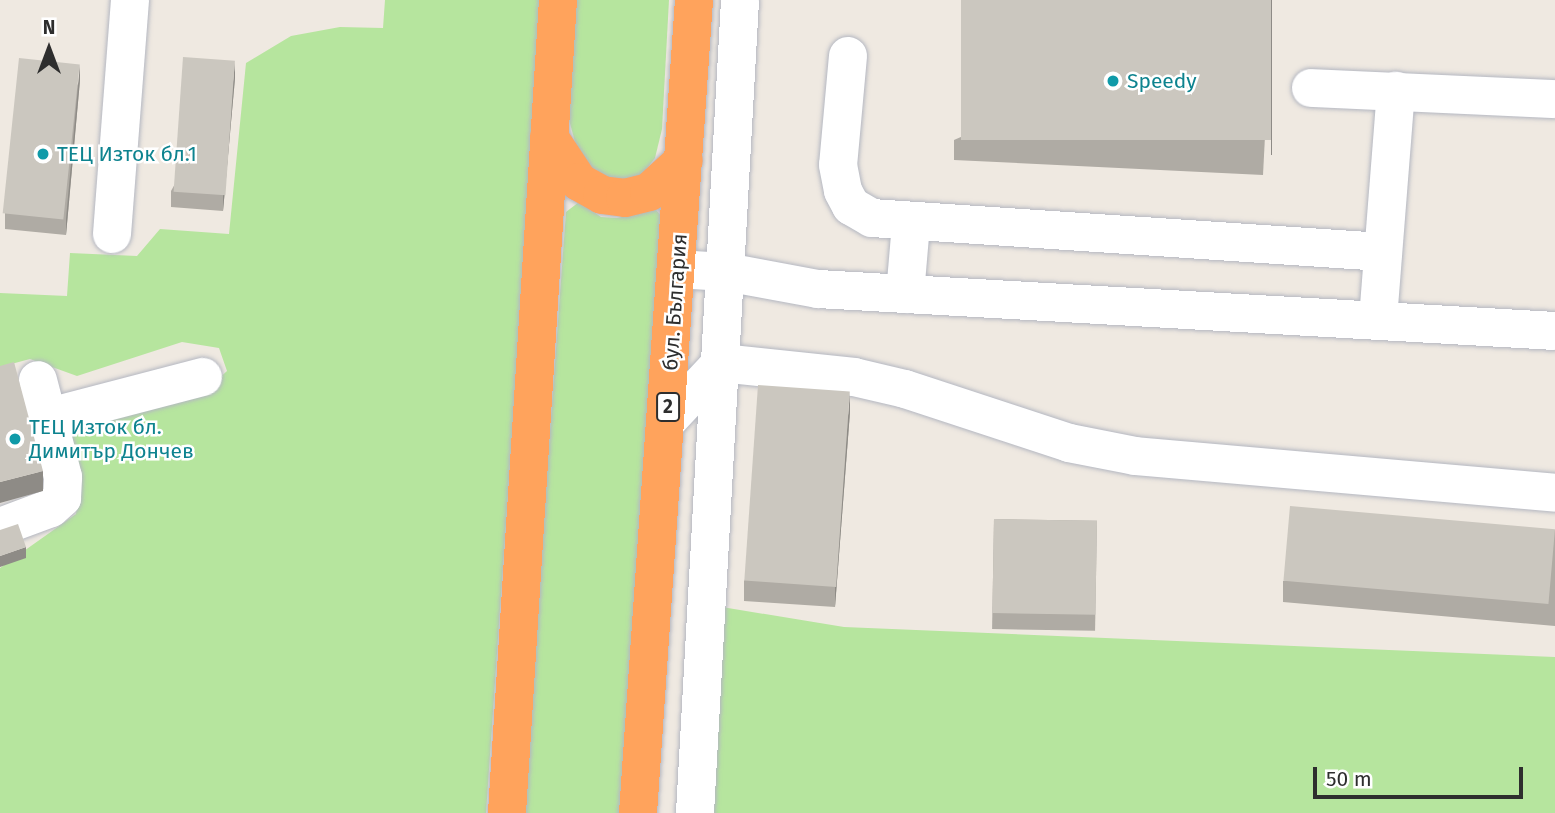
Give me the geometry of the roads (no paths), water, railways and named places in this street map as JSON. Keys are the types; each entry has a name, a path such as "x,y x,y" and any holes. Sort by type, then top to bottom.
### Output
{"highway":[{"path":"507,813 558,0"},
{"name":"бул. България","path":"638,813 694,0"},
{"path":"549,137 579,182 601,195 625,198 649,192 684,160"}],"lane":[{"path":"112,234 130,0"},
{"path":"695,813 705,585 721,363 740,0"},
{"path":"848,56 838,165 842,191 851,206 872,218 911,224 1383,253"},
{"path":"1311,88 1555,99"},
{"path":"1378,319 1396,91"},
{"path":"686,120 733,124"},
{"path":"905,294 911,224"},
{"path":"677,269 726,272 818,289 1555,331"},
{"path":"667,421 721,363"},
{"path":"721,363 854,377 905,389 1069,443 1135,456 1555,493"},
{"path":"49,417 203,377"},
{"path":"0,527 51,508 62,498 63,477 38,380"},
{"path":"656,581 705,585"}],"place":[{"name":"Speedy","path":"1113,81"},
{"name":"ТЕЦ Изток бл.1","path":"43,154"},
{"name":"ТЕЦ Изток бл. Димитър Дончев","path":"15,439"}]}
